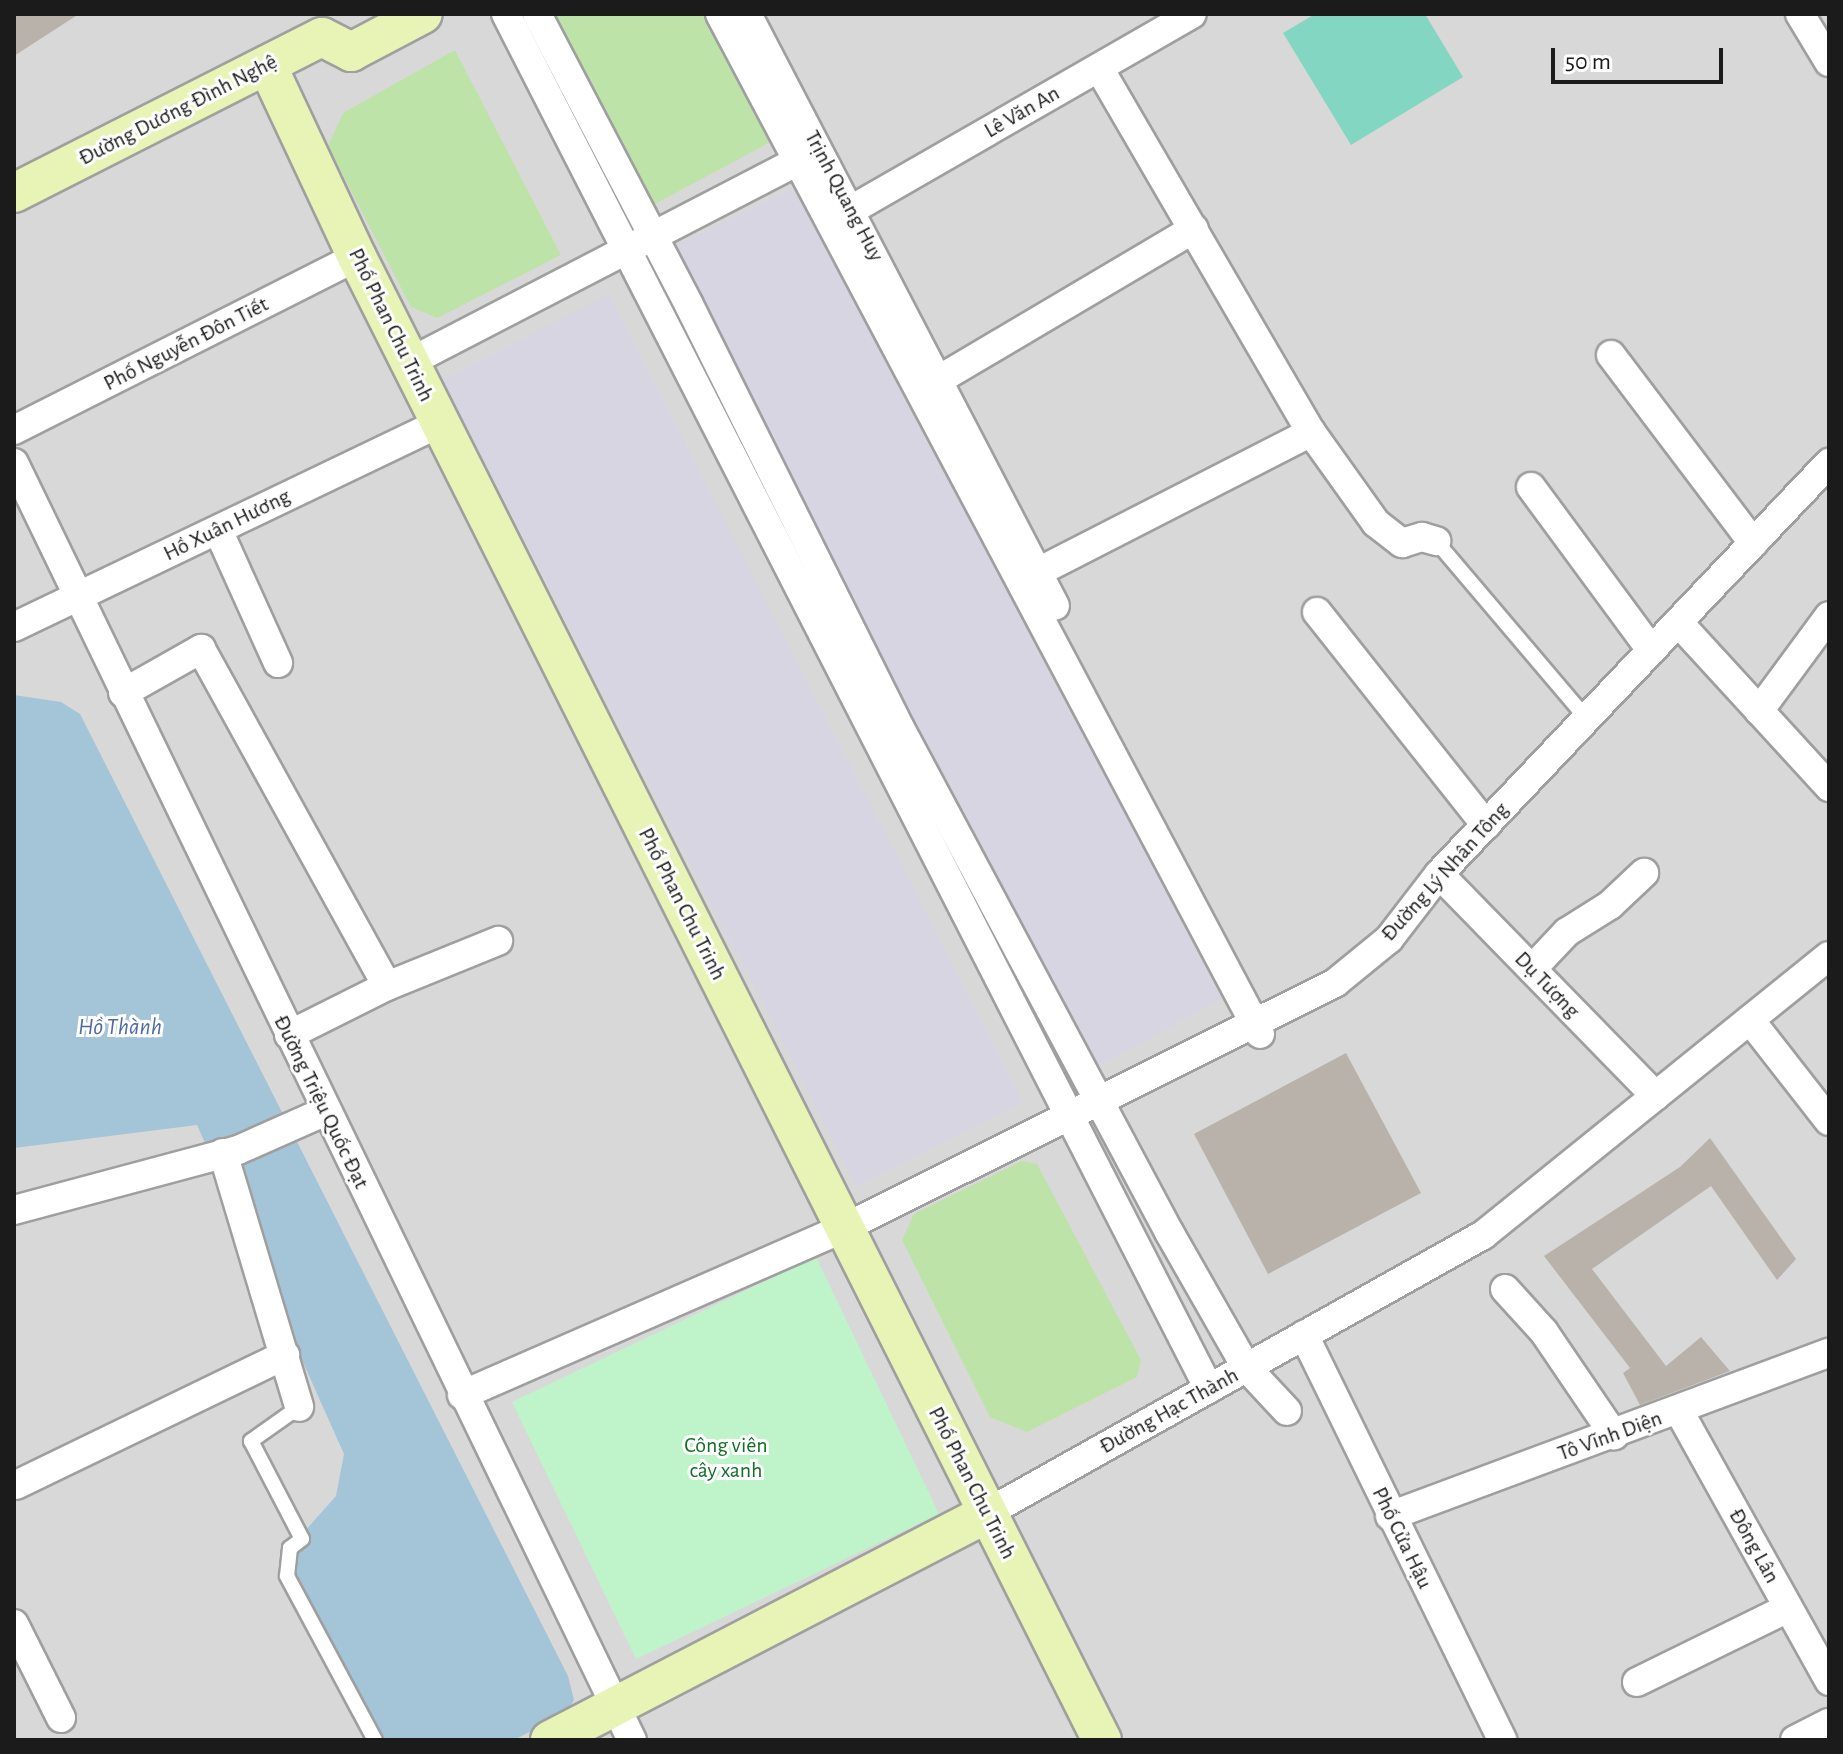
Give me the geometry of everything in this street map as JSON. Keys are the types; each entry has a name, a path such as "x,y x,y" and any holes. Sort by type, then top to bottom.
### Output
{"street":[{"path":"324,26 351,52 423,14"},
{"path":"506,14 1209,1389"},
{"path":"537,14 653,236 900,728 1246,1367 1287,1411"},
{"path":"720,14 808,155 1260,1026"},
{"name":"Lê Văn An","path":"851,210 1192,14"},
{"path":"1800,14 1829,62"},
{"name":"Trịnh Quang Huy","path":"750,15 808,155 851,210 940,379 1260,1026"},
{"name":"Đường Dương Đình Nghệ","path":"14,193 267,65 324,26"},
{"name":"Phố Phan Chu Trinh","path":"267,65 357,257 1102,1740"},
{"path":"1099,68 1311,432 1388,537 1402,543 1422,537 1436,541"},
{"path":"410,362 808,155"},
{"path":"940,379 1194,229"},
{"name":"Phố Nguyễn Đôn Tiết","path":"14,430 357,257"},
{"path":"1611,355 1753,543"},
{"name":"Hồ Xuân Hương","path":"14,627 440,423"},
{"path":"1038,572 1311,432"},
{"name":"Đường Triệu Quốc Đạt","path":"14,463 289,1035 314,1116 462,1395 612,1705 632,1740"},
{"name":"Đường Lý Nhân Tông","path":"462,1395 844,1228 1100,1099 1260,1026 1335,983 1389,939 1439,874 1829,463"},
{"path":"1531,487 1651,650"},
{"path":"218,530 278,663"},
{"path":"1317,612 1486,825"},
{"path":"1759,711 1829,616"},
{"path":"1678,622 1829,787"},
{"path":"123,693 201,649 387,986"},
{"path":"1532,969 1567,932 1610,905 1644,873"},
{"name":"Dụ Tượng","path":"1439,874 1656,1096"},
{"path":"289,1035 387,986 498,941"},
{"name":"Đường Hạc Thành","path":"550,1740 612,1705 987,1513 1483,1235 1829,956"},
{"path":"1750,1020 1829,1121"},
{"path":"14,1210 230,1152 314,1116"},
{"path":"230,1152 299,1407"},
{"path":"1505,1289 1544,1332 1614,1435"},
{"name":"Phố Cửa Hậu","path":"1304,1335 1502,1740"},
{"name":"Tô Vĩnh Diện","path":"1390,1516 1829,1353"},
{"path":"16,1485 285,1355"},
{"name":"Đông Lân","path":"1679,1411 1829,1681"},
{"path":"1637,1682 1788,1608"},
{"path":"14,1624 61,1718"},
{"path":"1795,1740 1829,1723"}],"lane":[{"path":"1436,541 1586,718"},
{"path":"299,1407 251,1441 302,1539 290,1548 287,1576 375,1740"}],"shaded area":[{"path":"14,14 1829,14 1829,1740 14,1740"},
{"path":"1315,14 1425,14 1463,77 1351,145 1283,33"},
{"path":"802,184 1233,993 1093,1069 667,249"},
{"path":"609,294 1023,1102 856,1187 443,380"}],"green space":[{"path":"551,14 712,14 778,138 653,205"},
{"path":"455,50 561,255 437,318 411,307 328,146 343,113"},
{"path":"1022,1161 1037,1164 1141,1360 1137,1377 1027,1432 990,1417 902,1240 914,1214"},
{"name":"Công viên cây xanh","path":"816,1257 939,1514 636,1659 512,1402"}],"water":[{"name":"Hồ Thành","path":"14,695 61,702 80,714 568,1676 574,1700 566,1713 514,1740 377,1740 292,1578 288,1550 336,1496 344,1454 197,1125 14,1148"}],"building":[{"path":"14,14 79,14 14,56"},
{"path":"1346,1053 1421,1193 1268,1274 1194,1134"},
{"path":"1710,1138 1796,1259 1777,1280 1711,1186 1592,1269 1666,1366 1701,1337 1730,1371 1640,1405 1623,1373 1630,1368 1544,1256 1680,1167"}]}
